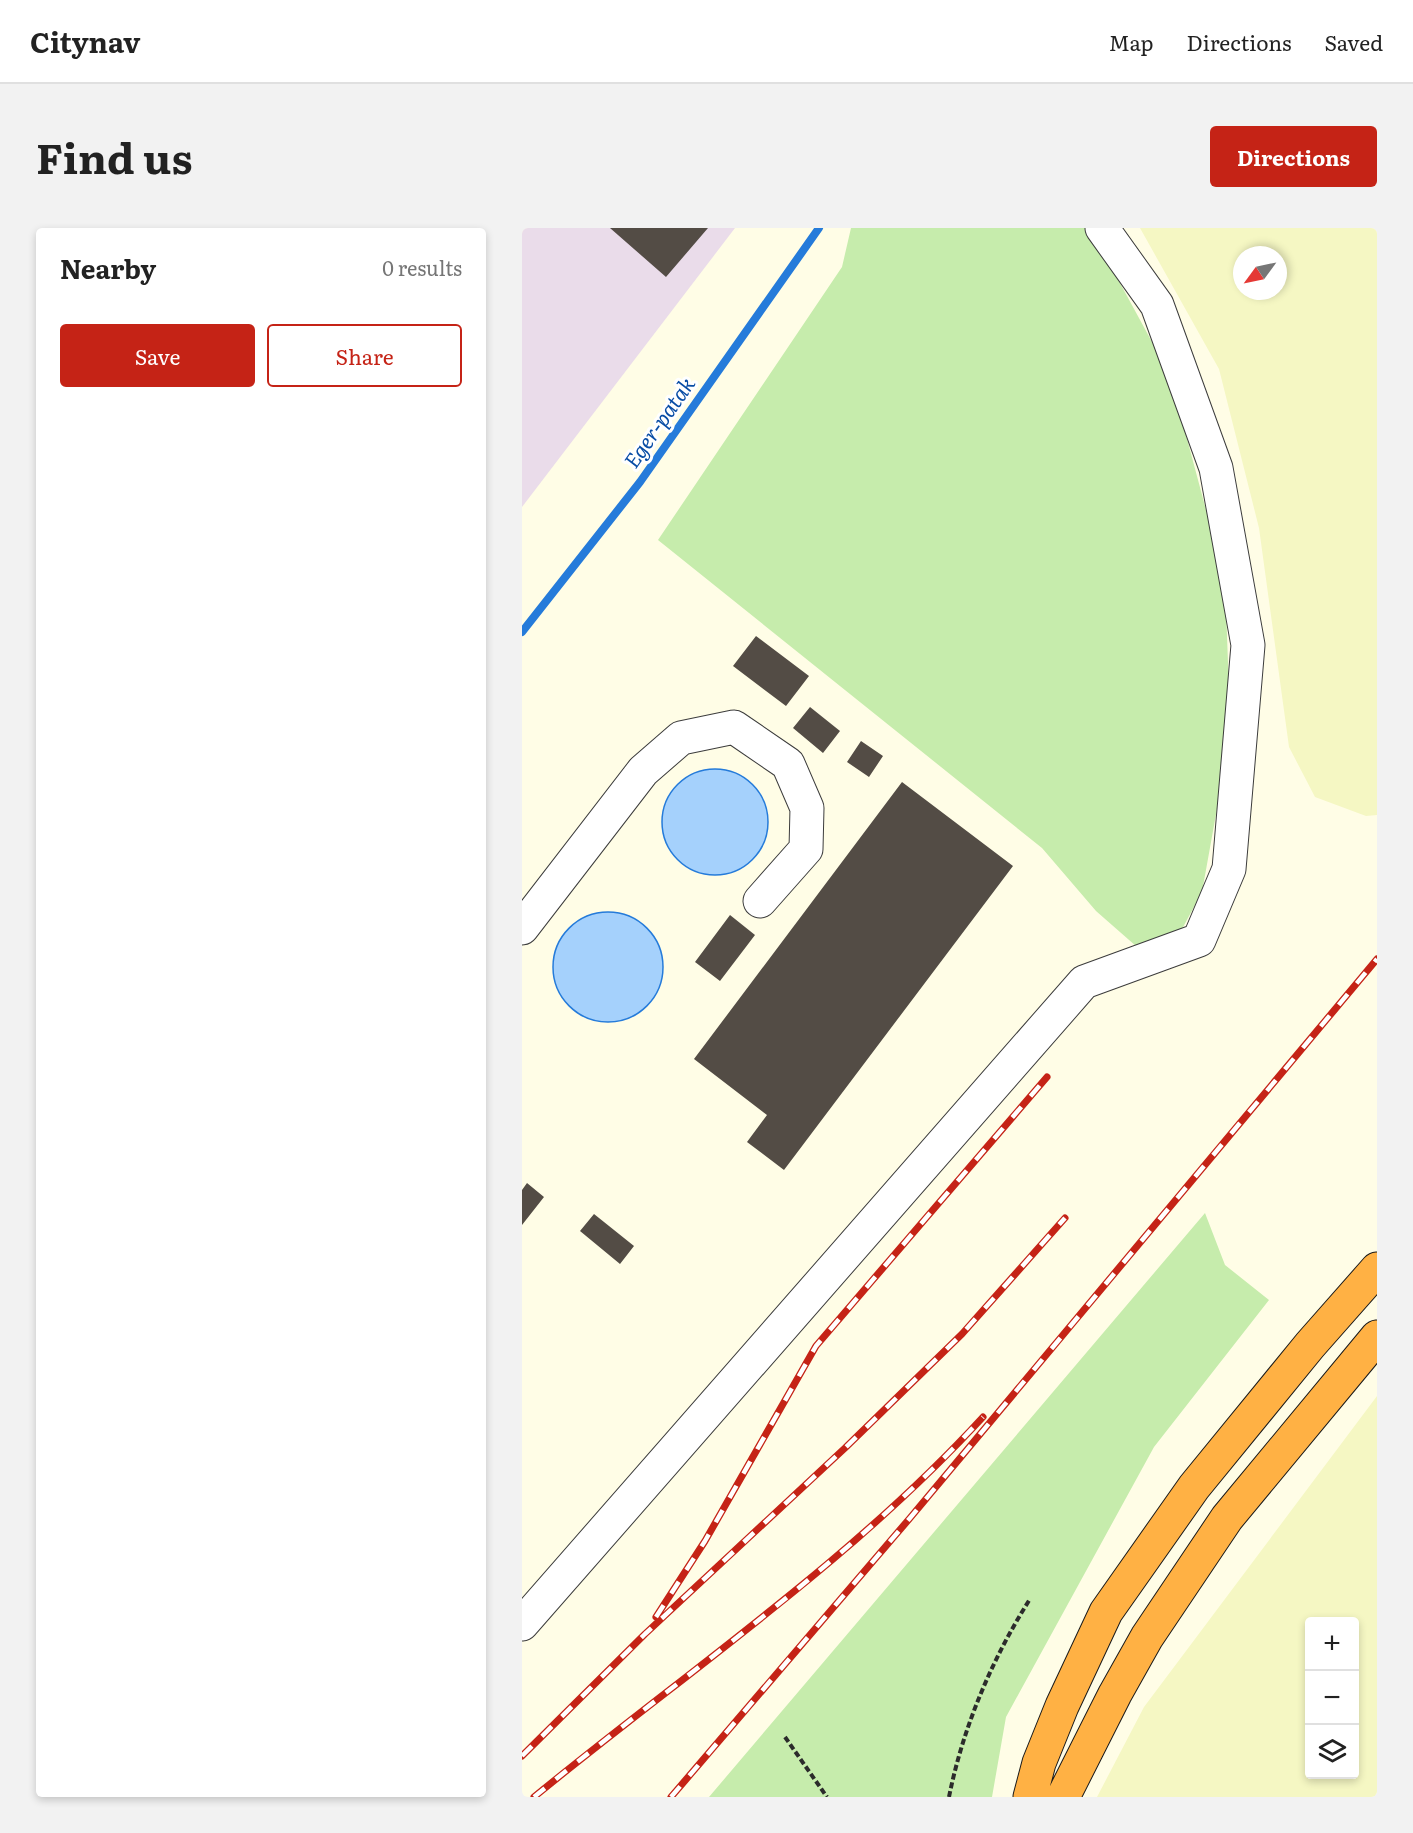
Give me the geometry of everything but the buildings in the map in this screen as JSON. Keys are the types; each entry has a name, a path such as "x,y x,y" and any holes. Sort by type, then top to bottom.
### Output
{"highway":[{"path":"1030,1797 1039,1763 1062,1706 1106,1612 1194,1487 1377,1269"},
{"path":"1064,1797 1115,1694 1148,1637 1227,1518 1377,1337"}],"lane":[{"path":"522,1624 1084,982 1199,940 1229,868 1248,645 1216,468 1157,305 1102,228"},
{"path":"522,928 643,771 681,738 734,727 788,764 807,807 806,849 760,901"}],"path":[{"path":"949,1797 974,1710 1008,1633 1030,1599"},
{"path":"784,1737 826,1797"}],"shaded area":[{"path":"522,228 735,228 522,507"}],"green space":[{"path":"851,228 1090,228 1170,375 1225,581 1230,717 1222,781 1202,892 1161,968 1096,911 1042,848 658,540 842,267"},
{"path":"1140,228 1377,228 1377,815 1366,816 1315,797 1289,747 1259,528 1219,369"},
{"path":"1205,1213 1225,1265 1269,1300 1154,1447 1006,1717 992,1797 709,1797"},
{"path":"1377,1396 1377,1797 1097,1797 1144,1707"}],"water":[{"path":"715,769 735,773 753,784 764,802 768,822 764,842 753,860 735,871 715,875 695,871 677,860 666,842 662,822 666,802 677,784 695,773"},
{"path":"608,912 629,916 647,928 659,946 663,967 659,988 647,1006 629,1018 608,1022 587,1018 569,1006 557,988 553,967 557,946 569,928 587,916"}],"waterway":[{"name":"Eger-patak","path":"522,632 640,482 819,228"}],"railway":[{"path":"671,1797 910,1518 1377,959"},
{"path":"656,1617 705,1541 816,1346 1047,1077"},
{"path":"522,1756 645,1634 845,1448 962,1334 1065,1218"},
{"path":"534,1797 822,1568 932,1470 983,1417"}]}
